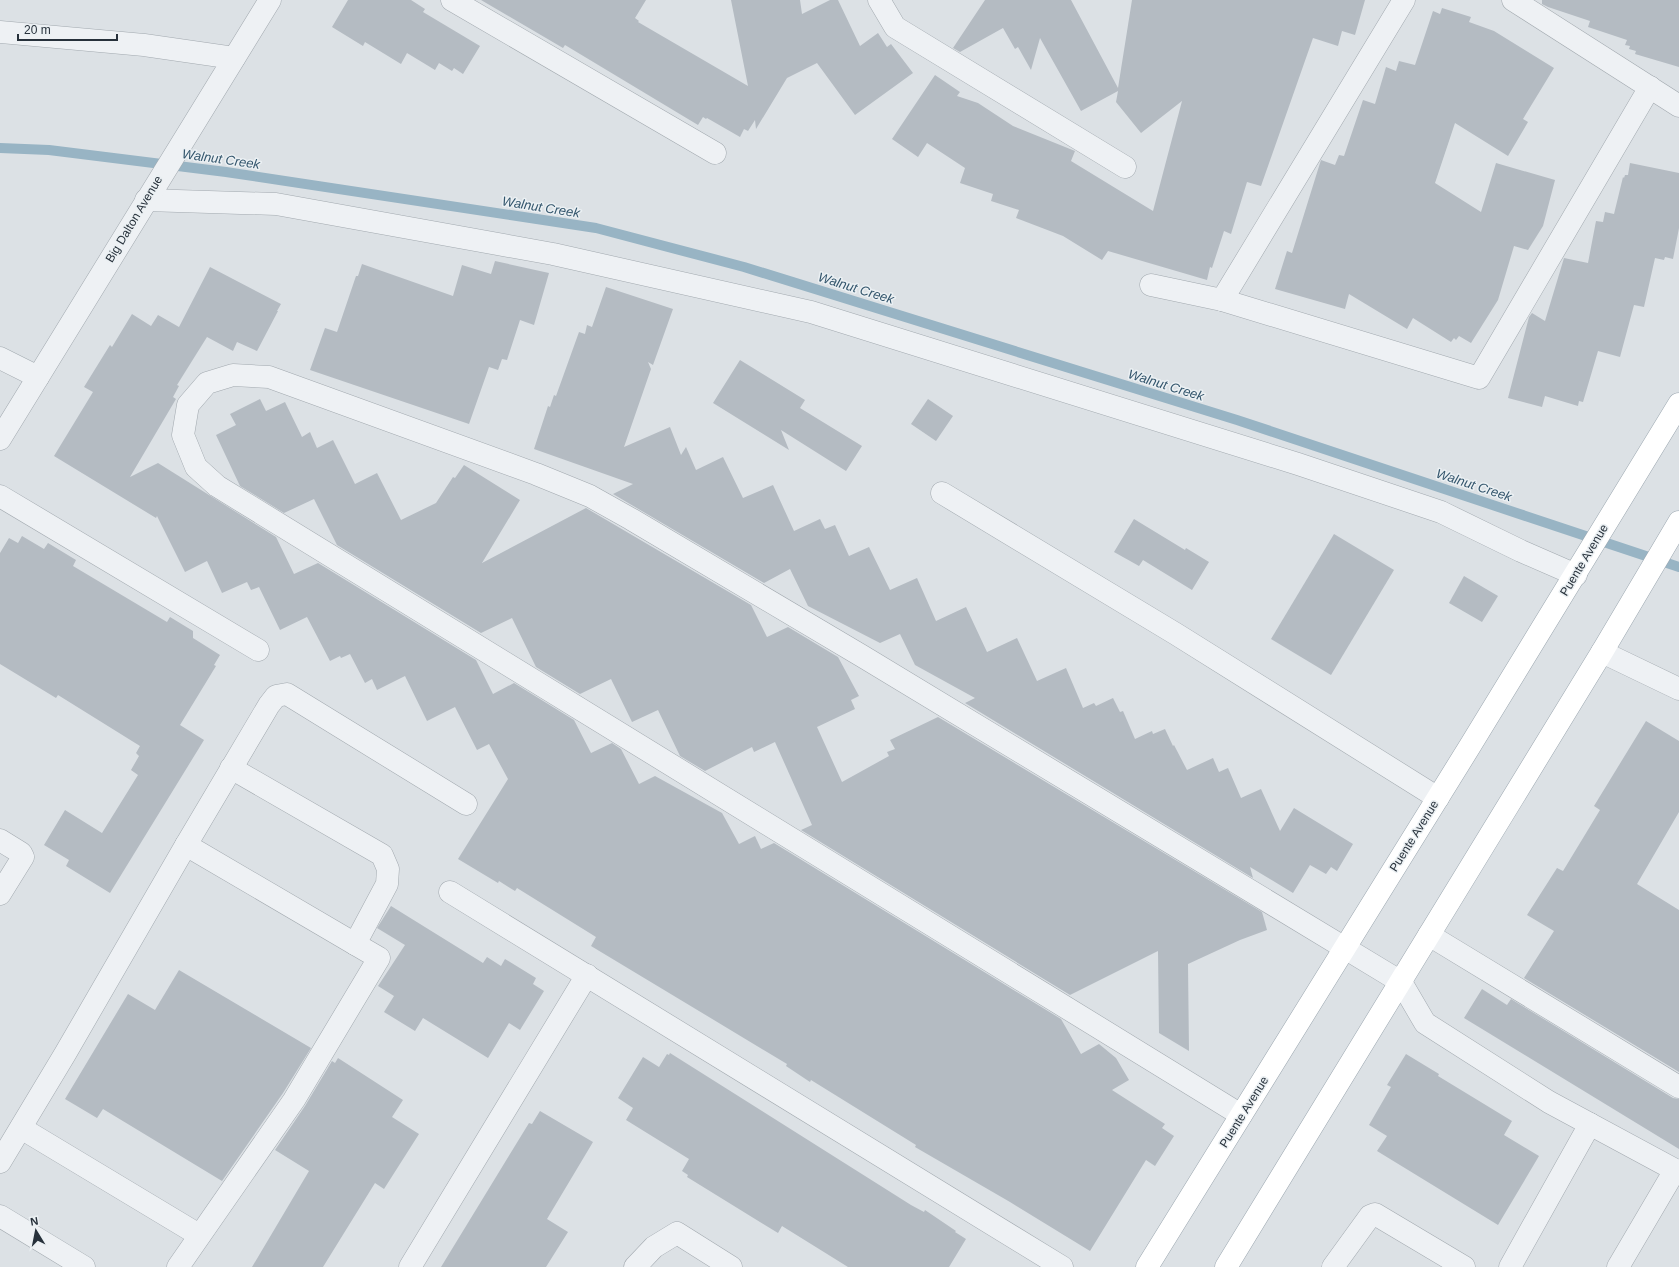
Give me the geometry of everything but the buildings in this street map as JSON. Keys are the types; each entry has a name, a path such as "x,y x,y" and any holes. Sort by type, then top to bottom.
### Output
{"main road":[{"name":"Puente Avenue","path":"1147,1267 1576,575 1679,404"},
{"path":"1226,1267 1602,652 1679,522"}],"street":[{"name":"Big Dalton Avenue","path":"0,439 270,0"},
{"path":"452,0 715,152"},
{"path":"879,0 895,27 1125,167"},
{"path":"1222,300 1404,0"},
{"path":"1513,0 1679,106"},
{"path":"0,32 144,45 234,58"},
{"path":"1151,285 1222,300 1479,378 1650,87"},
{"path":"150,194 276,204 553,254 811,312 1298,464 1441,512 1521,551 1576,575"},
{"path":"0,358 38,377"},
{"path":"1241,1115 218,486 196,467 183,435 188,405 207,383 233,375 269,378 536,474 590,496 855,652 1401,982 1425,1023 1549,1102 1677,1171 1618,1267"},
{"path":"942,494 1176,634 1438,798"},
{"path":"0,496 258,650"},
{"path":"1602,652 1679,689"},
{"path":"0,1162 231,768 272,700 276,696 287,694 466,804"},
{"path":"231,768 382,854 388,869 386,884 355,944"},
{"path":"0,840 21,853 23,857 0,894"},
{"path":"178,1267 294,1100 379,958 186,845"},
{"path":"450,892 1062,1267"},
{"path":"1429,936 1679,1087"},
{"path":"410,1267 587,975"},
{"path":"1510,1267 1590,1124"},
{"path":"21,1128 199,1235"},
{"path":"1333,1267 1370,1216 1375,1214 1464,1267"},
{"path":"0,1216 84,1267"},
{"path":"635,1267 654,1247 677,1233 731,1267"}],"waterway":[{"name":"Walnut Creek","path":"0,148 49,150 226,172 596,228 744,267 1237,420 1679,567"}]}
